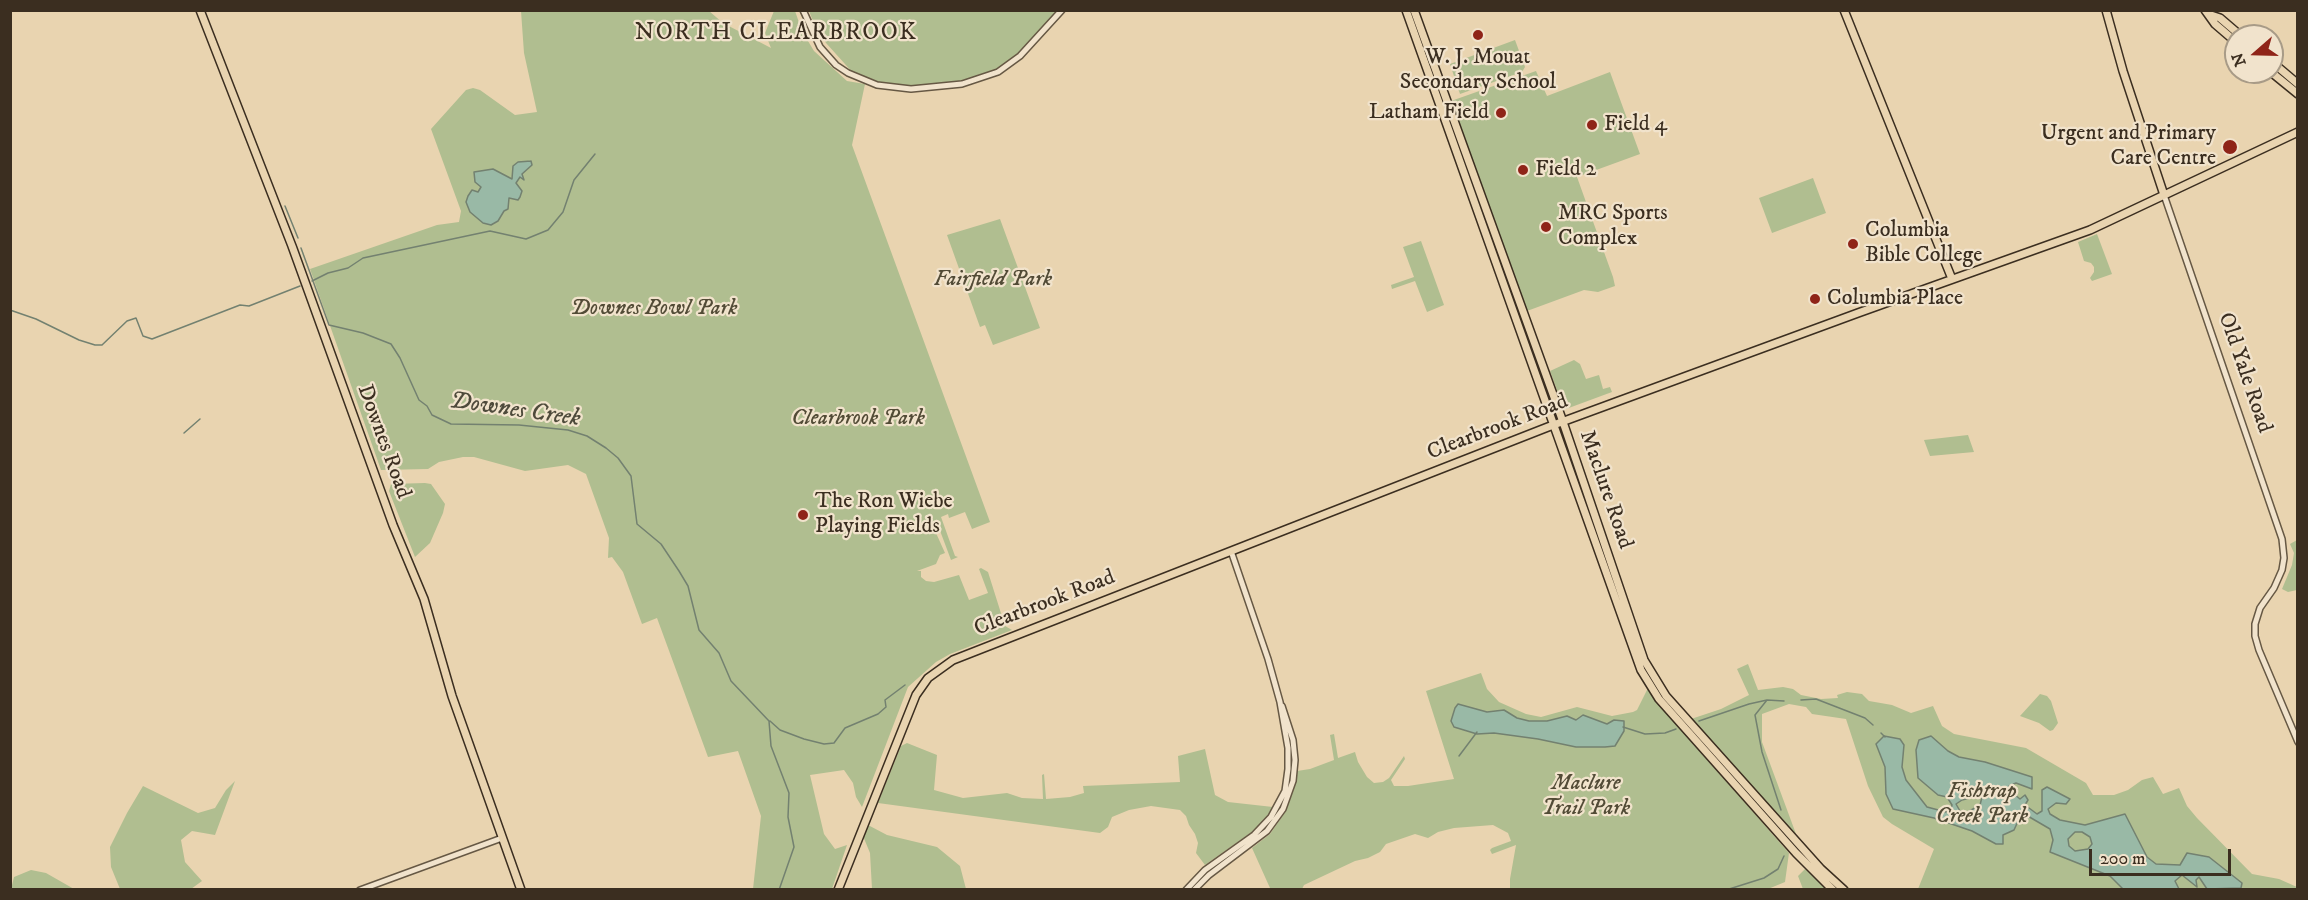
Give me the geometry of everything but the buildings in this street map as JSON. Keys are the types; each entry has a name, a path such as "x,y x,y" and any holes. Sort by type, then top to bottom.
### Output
{"main road":[{"name":"Downes Road","path":"200,10 292,246 393,525 424,600 452,696 521,890"},
{"name":"Maclure Road","path":"1406,10 1559,423 1633,652 1648,683 1659,699 1772,826 1816,875 1833,890"},
{"name":"Maclure Road","path":"1414,10 1559,423 1651,674 1666,696 1703,738 1821,870 1844,890"},
{"path":"1844,10 1952,279"},
{"name":"Old Yale Road","path":"2106,10 2123,71 2164,195"},
{"path":"2208,13 2227,24"},
{"path":"2208,13 2224,31"},
{"path":"2284,72 2298,84"},
{"path":"2284,83 2298,94"},
{"name":"Clearbrook Road","path":"838,890 912,704 921,687 934,673 952,660 1559,423 2090,230 2298,132"}],"street":[{"path":"803,10 820,47 837,65 853,76 889,88 911,89 948,87 998,72 1013,62 1062,10"},
{"name":"Old Yale Road","path":"2164,195 2282,540 2284,558 2282,570 2274,588 2260,608 2255,624 2255,636 2261,657 2298,742"},
{"path":"1194,890 1209,875 1267,831 1283,809 1293,781 1295,760 1293,740 1231,551"},
{"path":"1186,890 1204,870 1254,835 1277,808 1285,790 1288,769 1288,748 1280,702"},
{"path":"360,890 502,838"}],"green space":[{"path":"521,11 709,11 723,23 771,48 765,33 774,11 795,11 802,31 814,51 847,81 865,84 852,145 990,522 972,529 965,512 949,518 948,514 941,517 955,556 958,557 951,560 939,528 936,533 945,553 940,555 936,564 917,571 921,571 921,577 926,581 934,582 959,575 969,600 988,593 979,569 988,572 1005,626 1012,630 950,654 936,662 908,687 862,807 856,797 853,783 844,770 810,775 824,834 835,849 847,845 832,889 753,889 761,816 738,751 708,757 657,618 642,624 623,572 612,557 608,558 609,538 586,474 568,465 525,471 474,457 439,462 428,469 381,470 310,269 437,225 459,222 461,211 431,129 466,90 473,88 480,90 515,115 537,112 524,53","holes":["531,161 532,165 522,174 523,179 520,177 515,183 522,191 518,200 509,198 498,221 492,225 483,223 478,192 481,187 513,180"]},
{"path":"809,11 1057,11 1018,53 996,70 961,82 911,88 890,86 854,74 826,43"},
{"path":"1515,40 1525,67 1522,72 1460,94 1450,64"},
{"name":"MRC Sports Complex","path":"1536,71 1547,96 1610,72 1640,154 1577,177 1615,286 1598,292 1584,290 1527,311 1451,101"},
{"path":"1813,178 1826,213 1772,233 1759,198"},
{"name":"Fairfield Park","path":"1000,219 1040,328 993,345 985,325 980,327 947,235"},
{"path":"2097,234 2112,274 2092,281 2090,278 2094,267 2091,263 2084,261 2078,242"},
{"path":"1421,241 1444,305 1427,312 1415,281 1392,289 1391,285 1414,277 1403,247"},
{"path":"1574,360 1580,364 1586,379 1599,375 1603,389 1610,387 1612,392 1566,409 1563,407 1550,371"},
{"path":"1968,435 1974,452 1930,456 1924,440"},
{"path":"391,484 431,484 445,504 430,543 415,557 389,491"},
{"path":"2297,540 2297,590 2288,592 2282,589 2292,565 2294,553 2290,544"},
{"name":"Fishtrap Creek Park","path":"1748,664 1758,690 1783,687 1793,689 1801,695 1821,699 1838,698 1837,695 1847,692 1862,694 1869,701 1892,705 1911,713 1933,706 1942,726 1954,734 2026,748 2086,783 2093,795 2114,795 2128,790 2142,780 2153,777 2163,794 2179,788 2187,806 2197,818 2252,874 2279,879 2297,889 1918,889 1934,849 1883,817 1868,786 1846,719 1812,714 1806,707 1789,704 1762,714 1762,742 1796,834 1691,719 1721,709 1749,695 1737,669"},
{"name":"Maclure Trail Park","path":"1481,673 1487,689 1499,702 1526,714 1541,717 1577,707 1612,716 1633,712 1637,710 1648,688 1661,707 1789,853 1785,882 1768,889 1510,889 1516,845 1492,854 1490,850 1492,848 1511,841 1508,833 1493,825 1454,828 1438,832 1428,838 1415,834 1386,844 1380,852 1304,885 1302,889 1268,890 1270,888 1252,848 1270,834 1286,811 1297,771 1334,760 1330,735 1334,734 1338,758 1355,752 1367,777 1374,783 1383,782 1389,778 1404,756 1405,759 1391,780 1394,786 1454,779 1426,691"},
{"path":"2040,694 2047,696 2051,701 2058,723 2050,731 2039,723 2020,716"},
{"path":"907,743 937,755 934,790 963,798 1007,793 1022,798 1043,799 1042,775 1044,774 1046,799 1084,793 1083,786 1180,782 1178,756 1205,749 1215,795 1228,802 1273,807 1267,817 1252,832 1205,865 1196,853 1198,843 1195,834 1186,816 1180,810 1151,806 1129,810 1112,817 1108,827 1100,833 878,803 901,746"},
{"path":"235,781 215,835 192,831 181,840 185,862 202,881 191,889 120,889 111,867 110,847 143,786 198,813 215,808 226,790"},
{"path":"868,825 887,835 937,847 960,866 966,889 872,889 870,853 863,836"},
{"path":"1805,869 1827,889 1803,889 1798,876"},
{"path":"31,870 46,873 74,889 11,889 14,877"}],"shaded area":[{"path":"531,161 532,165 522,174 524,180 520,177 516,183 522,191 520,197 518,200 509,198 508,209 498,221 491,225 483,223 470,212 466,202 468,196 472,190 478,192 481,187 475,182 474,172 493,169 512,179 513,166 518,162"},
{"path":"1458,704 1487,712 1504,710 1517,718 1529,721 1547,721 1567,716 1576,720 1583,715 1607,724 1614,720 1624,721 1624,731 1615,746 1605,747 1576,747 1494,733 1477,734 1454,727 1451,721"},
{"path":"1884,736 1900,739 1904,745 1902,767 1906,780 1927,807 1946,812 1951,809 1952,805 1947,797 1938,795 1918,778 1916,750 1919,740 1931,736 1948,751 1959,757 1985,762 2032,777 2032,789 2016,783 2009,786 2009,790 2020,799 2025,795 2028,800 2025,805 2037,814 2042,811 2042,790 2047,787 2070,799 2066,804 2056,803 2048,809 2050,814 2060,820 2085,825 2125,814 2147,857 2156,864 2180,865 2187,853 2209,857 2242,883 2241,888 2207,889 2199,877 2196,880 2197,887 2182,875 2175,881 2179,889 2123,889 2110,876 2050,852 2053,840 2050,829 2026,815 2019,819 2014,830 2003,835 2003,844 1996,844 1972,831 1934,818 1893,809 1886,794 1885,767 1876,744","holes":["1972,794 1982,797 1980,805 1966,813 1960,811 1956,804 1970,798","2075,832 2082,832 2090,837 2092,844 2088,849 2075,851 2069,846 2068,839"]}],"waterway":[{"path":"312,281 328,273 348,268 363,258 490,231 526,239 548,230 563,212 574,180 595,154"},
{"path":"285,206 298,238"},
{"name":"Downes Creek","path":"301,248 329,325 363,333 391,344 419,400 427,406 432,415 451,424 519,425 568,430 587,436 618,458 631,476 637,524 661,544 688,586 699,630 719,653 731,681 769,721 771,746 789,793 788,817 794,847 779,890"},
{"name":"Downes Creek","path":"10,310 36,319 79,340 102,345 127,321 136,318 143,336 152,339 240,305 249,306 300,286"},
{"path":"184,433 200,419"},
{"path":"770,721 780,730 804,739 824,744 834,743 845,728 878,714 886,707 885,700 905,685"},
{"path":"1801,700 1816,699 1865,718 1873,725"},
{"path":"1767,700 1755,715 1762,752 1781,810"},
{"path":"1699,721 1749,704 1767,700 1784,701"},
{"path":"1623,727 1645,734 1665,733 1676,729"},
{"path":"1459,756 1477,732"},
{"path":"1881,733 1885,737"},
{"path":"1726,890 1764,878 1778,869 1784,856"}],"place":[{"name":"W. J. Mouat Secondary School","path":"1478,35"},
{"name":"Latham Field","path":"1501,113"},
{"name":"Field 4","path":"1592,125"},
{"name":"Urgent and Primary Care Centre","path":"2230,147"},
{"name":"Field 2","path":"1523,170"},
{"name":"MRC Sports Complex","path":"1546,227"},
{"name":"Columbia Bible College","path":"1853,244"},
{"name":"Columbia Place","path":"1815,299"},
{"name":"The Ron Wiebe Playing Fields","path":"803,515"}],"district":[{"name":"NORTH CLEARBROOK","path":"776,34"}],"park label":[{"name":"Downes Bowl Park","path":"654,309"},
{"name":"Clearbrook Park","path":"858,419"}]}
